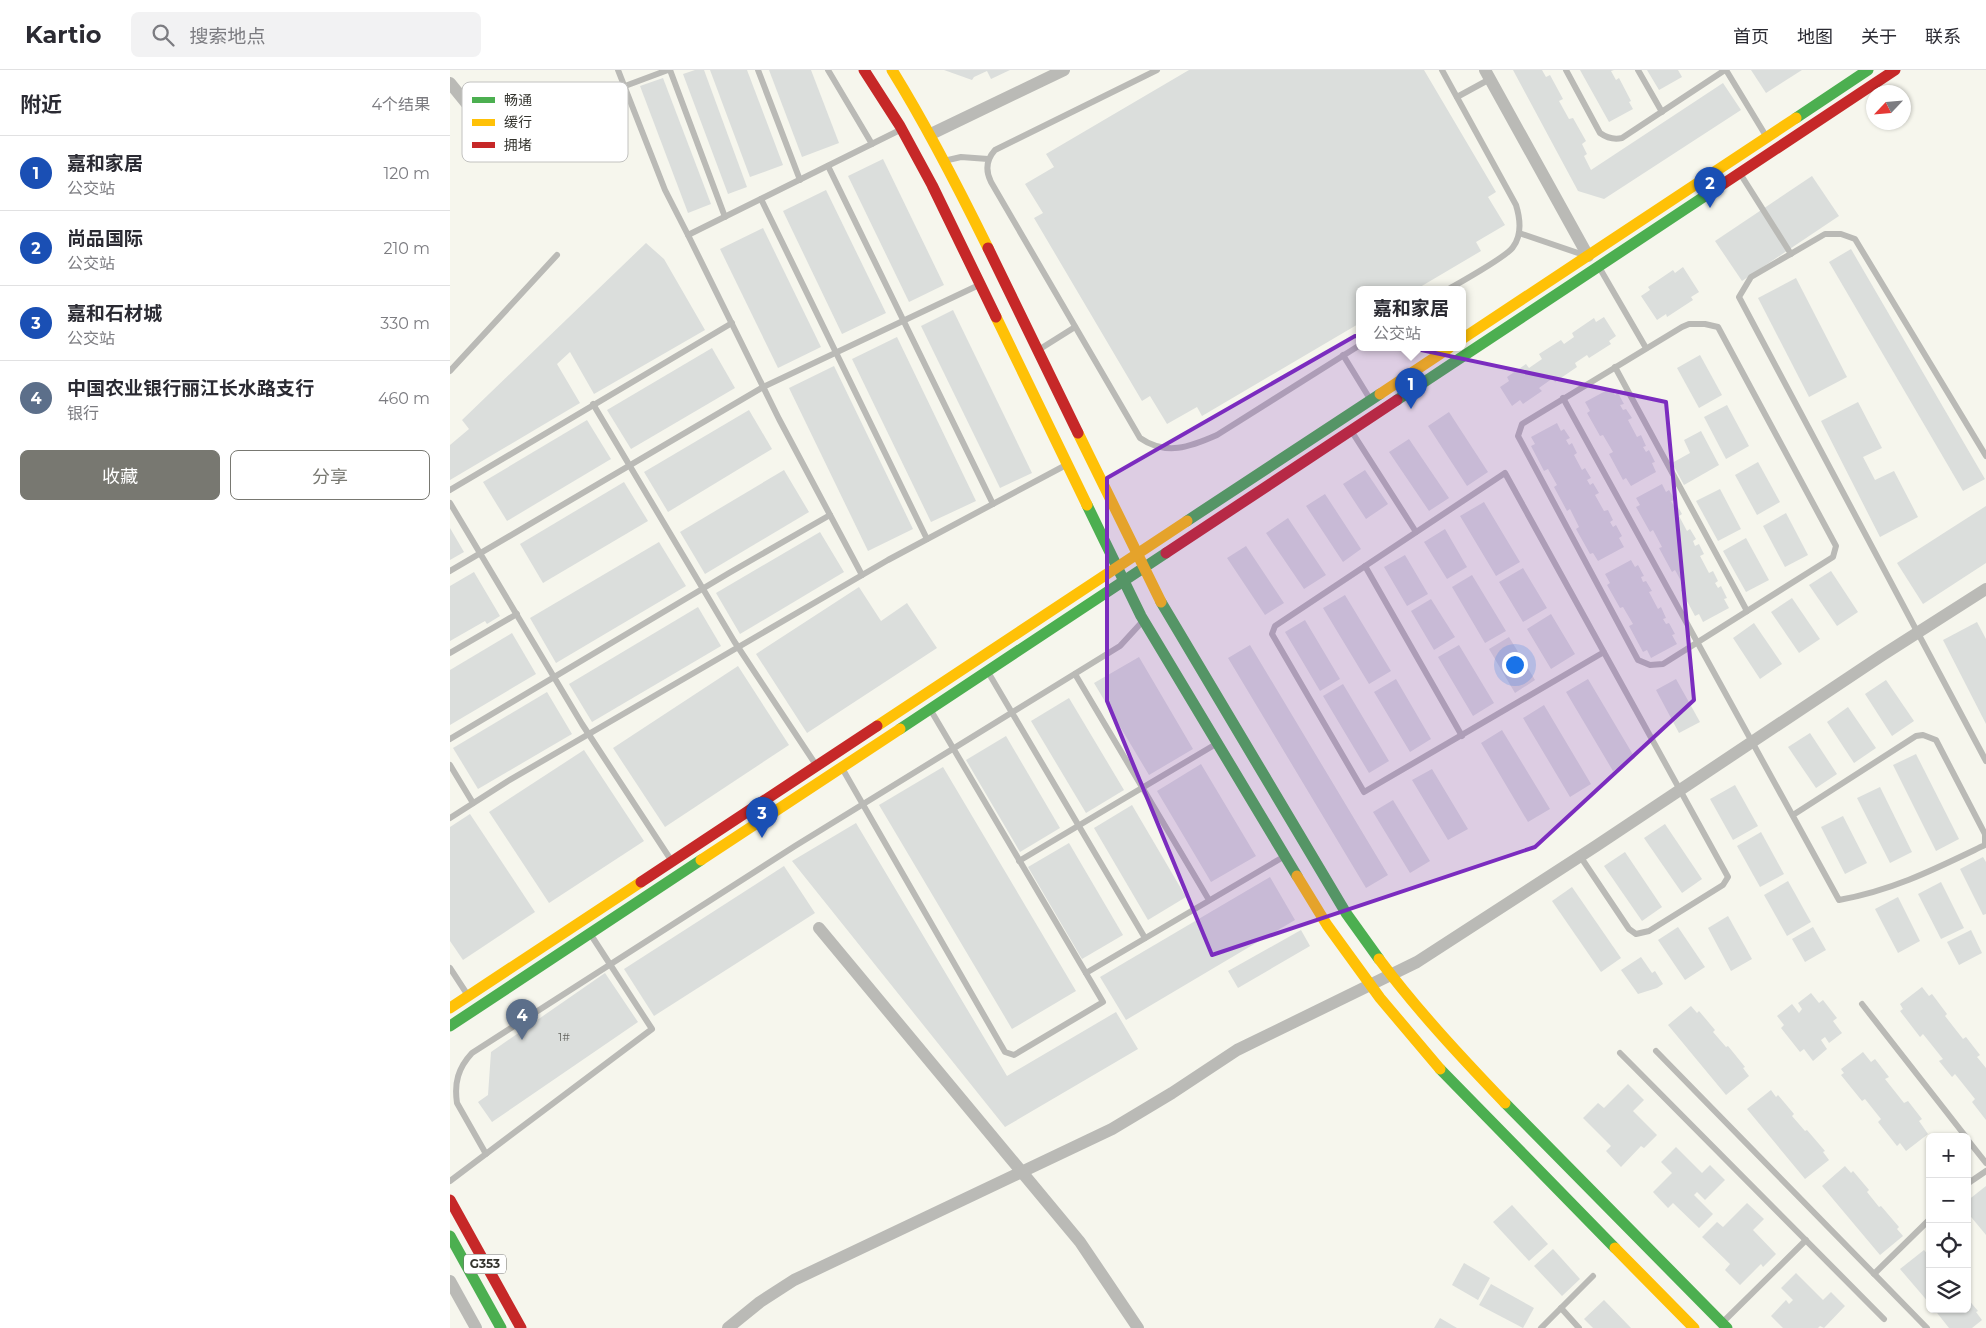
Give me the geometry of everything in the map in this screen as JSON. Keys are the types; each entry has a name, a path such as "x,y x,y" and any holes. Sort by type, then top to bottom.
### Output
{"main road":[{"path":"864,70 902,129 932,184 1144,620 1327,925 1370,986 1446,1076 1694,1328"},
{"path":"892,70 945,161 1162,605 1341,905 1391,975 1463,1060 1724,1326"},
{"path":"1466,336 1868,70"},
{"path":"450,1026 1895,70"},
{"path":"450,1008 1444,351"},
{"name":"G353","path":"450,1200 521,1328"},
{"name":"G353","path":"450,1236 454,1254 501,1328"}],"street":[{"path":"931,134 1064,70"},
{"path":"1487,74 1588,256"},
{"path":"450,84 462,99"},
{"path":"728,1328 760,1302 794,1280 1112,1129 1250,1043 1370,986 1455,938 1986,589"},
{"path":"819,928 1080,1242 1138,1328"},
{"path":"450,1281 476,1328"}],"lane":[{"path":"618,70 622,82"},
{"path":"628,85 669,70 725,217"},
{"path":"758,70 800,180"},
{"path":"828,70 872,144"},
{"path":"1157,70 995,150 988,160 987,171 991,182 1140,438 1148,444 1164,449 1199,443 1217,435 1356,347"},
{"path":"1442,70 1516,205 1520,221 1519,233 1513,249 1453,286"},
{"path":"1566,70 1600,133 1616,139 1622,138 1726,70 1766,137"},
{"path":"1638,70 1662,112"},
{"path":"1457,96 1487,74"},
{"path":"628,96 665,190 763,387 862,575"},
{"path":"688,235 902,129"},
{"path":"945,161 961,157 988,160"},
{"path":"828,166 993,504"},
{"path":"1740,173 1791,254"},
{"path":"762,199 927,539"},
{"path":"1519,233 1588,256"},
{"path":"1986,456 1856,239 1841,234 1825,234 1751,277 1746,283 1739,297 1986,761"},
{"path":"450,371 557,255"},
{"path":"1599,266 1646,348"},
{"path":"450,571 763,387 980,285"},
{"path":"450,490 732,323"},
{"path":"1689,324 1705,324 1718,328 1836,546 1833,557 1663,664 1650,665 1638,660 1518,436 1522,424 1615,367 1689,324"},
{"path":"1038,351 1075,328"},
{"path":"1343,355 1371,400"},
{"path":"1615,367 1747,611"},
{"path":"1563,398 1839,900 1873,893 1910,881 1985,845 1985,834 1936,740 1923,735 1916,736 1793,815"},
{"path":"593,404 738,648 816,766"},
{"path":"1351,431 1416,532"},
{"path":"450,818 589,734 862,575 1068,464"},
{"path":"1580,856 1629,929 1636,934 1649,931 1723,885 1728,877 1604,652 1505,473 1275,626 1272,634 1364,792 1604,652"},
{"path":"450,503 589,734 672,862"},
{"path":"450,739 702,589 830,516"},
{"path":"1365,566 1462,736"},
{"path":"450,654 517,614"},
{"path":"486,1154 457,1103 456,1085 460,1068 472,1053 863,804 1120,646 1144,620"},
{"path":"988,671 1145,938"},
{"path":"1075,674 1209,900"},
{"path":"842,767 1005,1052 1014,1055 1103,1002 930,709"},
{"path":"1019,861 1218,743"},
{"path":"450,765 473,803"},
{"path":"1086,973 1285,856"},
{"path":"450,1181 652,1029 590,934"},
{"path":"450,968 468,996"},
{"path":"1862,1004 1962,1133"},
{"path":"1656,1052 1927,1328"},
{"path":"1620,1053 1884,1319"},
{"path":"1971,1144 1986,1163"},
{"path":"1971,1181 1986,1171"},
{"path":"1874,1274 1926,1223"},
{"path":"1724,1326 1806,1240"},
{"path":"1541,1328 1593,1276"},
{"path":"1561,1308 1579,1328"}],"highlighted area":[{"path":"1355,336 1666,402 1694,700 1535,847 1212,955 1107,701 1107,478"}],"building":[{"path":"695,70 704,70 747,187 728,194 683,74"},
{"path":"710,70 747,70 783,165 750,177"},
{"path":"769,70 811,70 839,143 802,157"},
{"path":"944,70 1010,70 991,79 987,71 974,77 972,80"},
{"path":"1189,70 1424,70 1496,192 1488,197 1505,225 1476,242 1481,251 1422,286 1356,286 1356,325 1202,416 1197,407 1167,424 1150,396 1142,401 1034,218 1043,213 1025,184 1054,167 1046,154"},
{"path":"1513,70 1542,70 1546,77 1550,75 1563,99 1559,101 1569,119 1573,118 1586,141 1582,144 1587,154 1584,156 1591,170 1723,83 1741,110 1604,199 1578,191"},
{"path":"1580,70 1614,70 1611,71 1616,80 1619,78 1633,109 1609,122"},
{"path":"1647,70 1678,70 1682,77 1659,90"},
{"path":"1751,70 1802,70 1766,93"},
{"path":"663,78 711,204 688,213 640,86"},
{"path":"883,159 944,285 909,302 848,176"},
{"path":"1812,176 1839,216 1742,281 1715,241"},
{"path":"826,190 886,313 842,334 783,211"},
{"path":"763,228 821,347 778,368 720,249"},
{"path":"646,243 664,259 705,330 594,394 570,352 557,364 580,403 450,480 450,445 469,429 462,420"},
{"path":"1851,249 1985,479 1963,491 1829,262"},
{"path":"1683,267 1699,292 1691,297 1693,300 1667,317 1666,314 1657,320 1641,296 1650,290 1648,287 1673,270 1675,273"},
{"path":"1796,278 1847,377 1809,397 1758,298"},
{"path":"953,310 1032,473 1000,488 921,326"},
{"path":"1604,317 1616,336 1609,341 1611,344 1589,358 1587,355 1575,363 1577,367 1555,382 1553,378 1539,388 1542,391 1523,404 1520,400 1512,406 1500,387 1509,381 1507,377 1526,364 1529,368 1542,359 1539,354 1561,340 1564,344 1574,337 1572,333 1594,318 1596,322"},
{"path":"897,337 976,501 931,522 852,359"},
{"path":"712,348 735,388 631,449 607,410"},
{"path":"1700,355 1722,395 1699,408 1677,368"},
{"path":"834,366 913,529 868,551 789,388"},
{"path":"1611,388 1615,395 1618,393 1624,404 1620,405 1623,410 1626,409 1632,418 1628,420 1637,437 1641,435 1646,446 1643,447 1646,452 1649,450 1655,462 1652,463 1656,472 1631,486 1626,478 1623,480 1609,454 1613,452 1603,435 1600,436 1587,413 1590,411 1585,402"},
{"path":"1858,402 1882,448 1863,457 1875,480 1894,471 1918,517 1880,537 1821,421"},
{"path":"1727,405 1749,446 1726,459 1704,417"},
{"path":"749,410 772,449 668,512 644,472"},
{"path":"1449,412 1488,472 1467,486 1428,426"},
{"path":"587,420 611,459 507,521 483,482"},
{"path":"1557,423 1561,431 1564,429 1570,438 1566,440 1569,445 1572,443 1577,453 1574,455 1582,470 1585,468 1591,478 1587,480 1590,485 1593,483 1599,493 1595,495 1604,511 1608,510 1613,520 1610,522 1613,527 1616,525 1622,536 1619,538 1624,547 1598,561 1593,553 1590,554 1576,529 1579,527 1570,509 1567,511 1554,487 1557,485 1548,469 1544,471 1531,446 1535,444 1531,437"},
{"path":"1701,431 1719,465 1684,485 1672,463 1690,453 1684,440"},
{"path":"1409,439 1449,498 1429,511 1389,452"},
{"path":"1758,462 1780,502 1757,515 1735,475"},
{"path":"784,470 809,512 705,574 680,532"},
{"path":"1365,470 1388,504 1366,519 1343,484"},
{"path":"624,482 648,521 543,583 520,544"},
{"path":"1662,484 1666,492 1669,490 1675,500 1671,501 1674,506 1677,505 1682,514 1679,516 1687,531 1690,529 1696,539 1693,541 1695,546 1699,544 1704,554 1700,556 1709,573 1713,571 1718,581 1715,583 1718,588 1721,586 1727,598 1724,599 1729,608 1703,622 1699,614 1695,616 1681,590 1685,588 1675,570 1672,572 1659,548 1662,547 1653,530 1650,532 1636,507 1640,505 1636,498"},
{"path":"1720,489 1741,529 1718,541 1696,501"},
{"path":"1325,494 1361,549 1343,562 1306,506"},
{"path":"1484,502 1520,562 1496,576 1460,516"},
{"path":"1986,506 1986,563 1923,604 1897,563"},
{"path":"1786,513 1808,555 1785,567 1763,526"},
{"path":"1288,518 1326,575 1304,589 1266,533"},
{"path":"450,528 464,552 450,560"},
{"path":"1445,529 1467,567 1447,579 1424,542"},
{"path":"820,532 844,572 740,634 716,593"},
{"path":"1746,538 1769,580 1746,592 1723,551"},
{"path":"659,542 686,586 556,663 530,618"},
{"path":"1246,546 1284,603 1265,615 1227,558"},
{"path":"1405,555 1428,594 1407,606 1384,567"},
{"path":"1631,560 1635,567 1638,565 1644,576 1641,577 1643,582 1646,581 1652,591 1649,592 1658,609 1661,607 1666,618 1663,619 1666,624 1669,623 1675,634 1672,635 1677,644 1651,658 1647,650 1643,652 1629,626 1633,624 1623,607 1620,608 1607,585 1610,583 1605,574"},
{"path":"1523,568 1547,608 1523,622 1499,582"},
{"path":"1831,571 1858,612 1837,626 1809,585"},
{"path":"474,572 500,616 487,624 485,621 450,641 450,586"},
{"path":"1472,575 1506,631 1485,643 1452,587"},
{"path":"859,587 881,621 907,603 937,648 807,733 756,654"},
{"path":"1345,595 1391,671 1369,684 1323,608"},
{"path":"1792,598 1820,639 1799,653 1771,612"},
{"path":"1431,599 1455,637 1434,650 1411,611"},
{"path":"698,607 721,646 592,722 569,684"},
{"path":"1551,614 1575,654 1551,669 1527,629"},
{"path":"1305,620 1340,679 1320,691 1285,632"},
{"path":"1977,622 1986,639 1986,724 1943,640"},
{"path":"1754,623 1782,664 1760,679 1733,638"},
{"path":"512,633 536,674 450,725 450,670"},
{"path":"1509,637 1535,680 1515,693 1489,649"},
{"path":"1250,645 1388,875 1366,888 1228,658"},
{"path":"1459,645 1494,703 1473,716 1438,657"},
{"path":"1139,657 1193,749 1149,775 1094,683"},
{"path":"738,666 789,745 665,827 613,748"},
{"path":"1396,679 1431,739 1410,752 1374,692"},
{"path":"1588,679 1635,758 1613,771 1566,692"},
{"path":"1676,679 1700,722 1679,733 1656,690"},
{"path":"1886,680 1914,721 1892,736 1865,694"},
{"path":"1343,684 1389,761 1369,773 1323,696"},
{"path":"547,692 572,734 478,789 453,748"},
{"path":"1069,698 1124,790 1086,813 1031,721"},
{"path":"1544,705 1591,784 1570,797 1523,718"},
{"path":"1848,707 1876,748 1854,763 1827,722"},
{"path":"1502,730 1550,809 1528,822 1481,743"},
{"path":"1810,733 1837,774 1816,788 1788,747"},
{"path":"1006,736 1060,828 1020,852 966,760"},
{"path":"584,750 644,841 549,903 489,812"},
{"path":"1916,754 1959,839 1936,851 1893,765"},
{"path":"1201,764 1256,856 1211,882 1157,791"},
{"path":"943,767 1076,991 1012,1029 879,805"},
{"path":"1432,769 1468,829 1448,840 1412,780"},
{"path":"1735,785 1758,826 1733,840 1710,799"},
{"path":"1880,787 1912,852 1890,863 1857,798"},
{"path":"1393,800 1430,861 1410,873 1373,812"},
{"path":"1132,805 1186,897 1148,920 1094,828"},
{"path":"470,814 535,912 463,960 450,941 450,827"},
{"path":"1843,816 1867,863 1845,874 1821,827"},
{"path":"856,823 1007,1076 1116,1012 1138,1049 1005,1127 792,861"},
{"path":"1665,824 1702,879 1682,893 1644,838"},
{"path":"1761,832 1784,874 1760,887 1737,846"},
{"path":"1069,843 1123,935 1082,959 1028,867"},
{"path":"1625,852 1662,907 1642,921 1604,866"},
{"path":"1983,857 1986,862 1986,914 1983,915 1960,869"},
{"path":"784,866 815,913 654,1016 624,969"},
{"path":"1270,877 1295,920 1126,1020 1100,977"},
{"path":"1788,881 1811,922 1787,936 1764,895"},
{"path":"1941,882 1964,928 1941,939 1918,894"},
{"path":"1572,887 1621,958 1601,972 1552,901"},
{"path":"1898,897 1920,941 1898,953 1875,909"},
{"path":"1728,916 1752,959 1731,971 1708,928"},
{"path":"1678,927 1705,967 1685,980 1658,940"},
{"path":"1813,927 1826,950 1805,962 1792,939"},
{"path":"1301,930 1310,946 1238,988 1228,971"},
{"path":"1971,930 1982,953 1959,965 1947,942"},
{"path":"1641,957 1652,973 1655,971 1663,984 1638,994 1621,970"},
{"path":"605,973 638,1022 492,1122 478,1102 488,1095 491,1052"},
{"path":"1922,987 1929,996 1932,994 1947,1014 1945,1016 1963,1039 1966,1037 1980,1055 1977,1057 1986,1068 1986,1120 1972,1102 1975,1099 1955,1074 1952,1077 1939,1061 1943,1059 1923,1034 1920,1037 1900,1011 1903,1009 1900,1004"},
{"path":"1811,993 1819,1003 1823,1000 1837,1018 1833,1021 1842,1033 1829,1043 1825,1037 1821,1040 1827,1049 1813,1061 1804,1049 1800,1052 1781,1028 1784,1025 1777,1016 1792,1004 1799,1013 1802,1009 1798,1003"},
{"path":"1691,1006 1697,1013 1699,1011 1715,1030 1713,1032 1726,1047 1728,1046 1745,1067 1743,1068 1749,1076 1726,1095 1668,1025"},
{"path":"1863,1052 1871,1062 1875,1059 1889,1077 1885,1079 1904,1103 1908,1101 1922,1119 1919,1121 1927,1133 1926,1136 1906,1151 1900,1143 1897,1146 1878,1122 1881,1119 1865,1099 1862,1101 1841,1075 1844,1073 1841,1069"},
{"path":"1628,1084 1644,1100 1633,1111 1657,1135 1644,1148 1641,1146 1621,1167 1606,1151 1611,1146 1583,1118 1598,1103 1604,1108"},
{"path":"1771,1090 1776,1097 1778,1095 1794,1114 1792,1116 1825,1151 1823,1152 1829,1160 1805,1179 1747,1109"},
{"path":"1676,1147 1702,1173 1710,1165 1725,1180 1705,1200 1697,1192 1694,1195 1713,1214 1699,1228 1673,1203 1668,1208 1653,1192 1672,1173 1661,1162"},
{"path":"1845,1166 1851,1173 1853,1171 1869,1190 1867,1192 1899,1227 1897,1229 1903,1236 1880,1255 1822,1186"},
{"path":"1986,1186 1986,1235 1971,1217 1971,1198"},
{"path":"1747,1203 1764,1219 1753,1230 1776,1254 1763,1267 1761,1264 1740,1285 1725,1270 1730,1264 1702,1237 1717,1222 1723,1227"},
{"path":"1512,1205 1548,1244 1529,1261 1493,1222"},
{"path":"1553,1249 1580,1279 1562,1296 1534,1266"},
{"path":"1924,1250 1926,1252 1926,1299 1900,1269"},
{"path":"1464,1263 1490,1278 1478,1300 1452,1285"},
{"path":"1796,1273 1823,1300 1831,1292 1845,1306 1824,1328 1820,1326 1818,1328 1783,1328 1771,1316 1786,1300 1789,1304 1793,1300 1781,1288"},
{"path":"1491,1284 1534,1308 1523,1328 1479,1305"},
{"path":"1604,1300 1631,1328 1593,1328 1584,1319"},
{"path":"1971,1303 1982,1320 1972,1328 1949,1328 1937,1313 1971,1313"},
{"path":"1440,1318 1457,1328 1434,1328"}],"traffic: fast":[{"path":"1796,118 1868,70"},
{"path":"1397,400 1711,192"},
{"path":"1187,521 1380,394"},
{"path":"1087,505 1141,616 1297,876"},
{"path":"900,729 1166,553"},
{"path":"1161,602 1346,913 1379,959"},
{"path":"450,1026 701,860"},
{"path":"1440,1069 1615,1248"},
{"path":"1505,1103 1727,1328"},
{"path":"450,1236 501,1328"}],"traffic: slow":[{"path":"892,70 942,158 988,248"},
{"path":"1466,336 1796,118"},
{"path":"996,317 1087,505"},
{"path":"1380,394 1444,351"},
{"path":"1078,433 1161,602"},
{"path":"877,726 1187,521"},
{"path":"701,860 900,729"},
{"path":"1297,876 1327,925 1380,998 1440,1069"},
{"path":"450,1008 641,882"},
{"path":"1379,959 1424,1015 1505,1103"},
{"path":"1615,1248 1694,1328"}],"traffic: jam":[{"path":"864,70 900,126 932,185 996,317"},
{"path":"1711,192 1895,70"},
{"path":"988,248 1078,433"},
{"path":"1166,553 1397,400"},
{"path":"641,882 877,726"},
{"path":"450,1200 521,1328"}],"place":[{"name":"尚品国际","path":"1710,208"},
{"name":"嘉和家居","path":"1411,409"},
{"name":"嘉和石材城","path":"762,838"},
{"name":"中国农业银行丽江长水路支行","path":"522,1040"}]}
